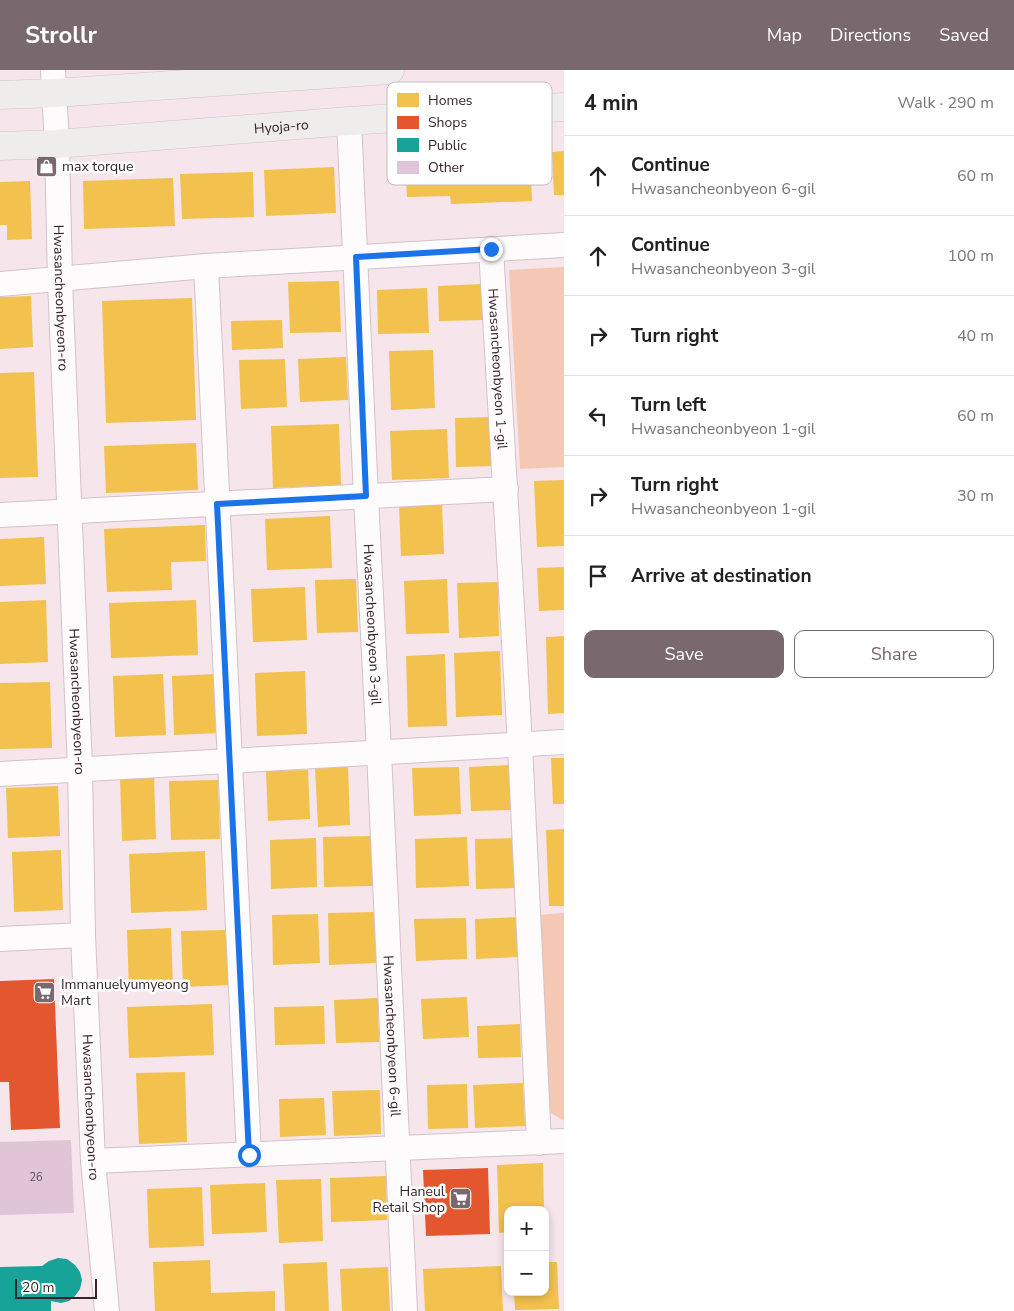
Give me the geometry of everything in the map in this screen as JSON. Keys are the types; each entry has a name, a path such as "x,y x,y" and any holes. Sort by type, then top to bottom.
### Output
{"street":[{"path":"0,95 54,81 390,70"},
{"name":"Hwasancheonbyeon-ro","path":"54,81 60,280 80,769 83,935 93,1161 107,1311"},
{"name":"Hyoja-ro","path":"0,146 57,144 387,119"},
{"path":"349,121 366,496"},
{"path":"0,284 206,266 564,245"},
{"name":"Hwasancheonbyeon 1-gil","path":"491,249 506,489"},
{"path":"206,266 249,1155"},
{"path":"0,516 506,489 539,1142"},
{"name":"Hwasancheonbyeon 3-gil","path":"366,496 387,924"},
{"path":"0,774 564,742"},
{"name":"Hwasancheonbyeon 6-gil","path":"387,924 405,1311"},
{"path":"0,939 83,935"},
{"path":"93,1161 564,1141"}],"shaded area":[{"path":"564,267 564,467 520,469 509,270"},
{"path":"564,913 564,1121 546,1110 537,915"}],"building: Homes":[{"path":"564,151 564,195 554,195 552,152"},
{"path":"334,167 336,213 266,216 264,170"},
{"path":"253,172 254,217 182,219 180,174"},
{"path":"173,178 175,226 84,229 83,181"},
{"path":"30,181 32,239 7,240 7,225 0,225 0,182"},
{"path":"406,185 531,185 532,201 451,204 450,196 407,197"},
{"path":"339,281 341,332 290,333 288,282"},
{"path":"483,284 485,320 439,321 438,286"},
{"path":"427,288 429,333 378,334 377,290"},
{"path":"31,296 33,347 0,349 0,297"},
{"path":"192,298 196,420 106,423 102,301"},
{"path":"282,320 283,348 232,350 231,321"},
{"path":"433,350 435,408 391,410 389,351"},
{"path":"346,357 348,400 300,402 298,359"},
{"path":"285,359 287,407 241,409 239,360"},
{"path":"34,372 38,477 0,478 0,373"},
{"path":"492,417 494,466 456,467 455,418"},
{"path":"339,424 341,485 273,488 271,426"},
{"path":"447,429 449,478 392,480 390,431"},
{"path":"196,443 198,490 106,493 104,446"},
{"path":"564,480 564,546 537,547 534,481"},
{"path":"442,504 444,554 401,556 399,505"},
{"path":"330,516 332,568 267,570 265,519"},
{"path":"205,525 206,561 171,562 172,590 107,592 104,529"},
{"path":"44,537 46,584 0,586 0,539"},
{"path":"564,567 564,610 539,611 537,568"},
{"path":"356,579 358,632 317,633 315,580"},
{"path":"447,579 449,633 406,634 404,581"},
{"path":"498,582 499,636 459,638 457,583"},
{"path":"305,587 307,640 253,642 251,589"},
{"path":"46,600 48,662 0,664 0,602"},
{"path":"196,600 198,655 111,658 109,603"},
{"path":"564,636 564,713 548,714 546,637"},
{"path":"500,651 502,715 456,717 454,653"},
{"path":"445,654 447,726 408,727 406,656"},
{"path":"305,671 307,734 257,736 255,673"},
{"path":"163,674 166,735 115,737 113,676"},
{"path":"217,674 219,733 174,735 172,676"},
{"path":"50,682 52,748 0,749 0,683"},
{"path":"551,758 564,758 564,804 553,804"},
{"path":"510,765 511,810 471,811 469,767"},
{"path":"348,766 350,825 318,827 315,767"},
{"path":"459,767 461,814 414,816 412,768"},
{"path":"308,770 310,819 268,821 266,771"},
{"path":"154,777 156,839 122,841 120,778"},
{"path":"218,780 220,839 171,840 169,781"},
{"path":"58,786 60,836 8,838 6,788"},
{"path":"564,829 564,906 549,906 546,830"},
{"path":"371,836 373,886 324,887 323,837"},
{"path":"467,837 469,886 416,888 415,839"},
{"path":"316,838 317,887 271,889 270,840"},
{"path":"515,838 516,888 476,889 475,839"},
{"path":"61,850 63,910 14,912 12,852"},
{"path":"205,851 207,910 131,913 129,854"},
{"path":"375,912 377,963 329,965 328,913"},
{"path":"318,914 320,963 273,965 272,915"},
{"path":"519,917 520,957 476,959 475,919"},
{"path":"466,918 467,959 416,961 414,919"},
{"path":"171,928 173,988 129,990 127,930"},
{"path":"227,930 229,985 183,987 181,931"},
{"path":"467,997 469,1037 423,1039 421,999"},
{"path":"378,998 379,1042 336,1043 334,1000"},
{"path":"212,1004 214,1055 129,1058 127,1007"},
{"path":"324,1006 325,1044 275,1045 274,1007"},
{"path":"520,1024 521,1057 478,1058 477,1026"},
{"path":"185,1072 187,1142 139,1144 136,1073"},
{"path":"523,1083 525,1126 475,1128 473,1085"},
{"path":"467,1084 468,1128 428,1129 427,1085"},
{"path":"380,1090 381,1134 334,1136 332,1091"},
{"path":"324,1098 326,1135 280,1137 279,1099"},
{"path":"543,1163 544,1206 504,1206 504,1232 499,1233 497,1165"},
{"path":"386,1176 387,1220 331,1222 330,1178"},
{"path":"321,1179 323,1241 279,1243 276,1180"},
{"path":"265,1183 267,1232 212,1234 210,1185"},
{"path":"202,1187 204,1246 149,1248 147,1189"},
{"path":"210,1260 211,1293 275,1291 275,1311 155,1311 153,1262"},
{"path":"327,1262 329,1311 285,1311 283,1264"},
{"path":"549,1262 557,1262 559,1309 515,1310 514,1296 549,1296"},
{"path":"501,1266 503,1311 425,1311 423,1269"},
{"path":"388,1267 390,1311 342,1311 340,1269"}],"building: Shops":[{"path":"54,979 60,1128 11,1130 9,1082 0,1082 0,981"},
{"path":"488,1168 490,1234 426,1236 423,1170"}],"building: Public":[{"path":"58,1258 67,1259 80,1272 82,1280 80,1289 75,1296 69,1301 61,1303 51,1301 51,1311 0,1311 0,1267 42,1266"}],"building: Other":[{"path":"71,1140 74,1213 0,1215 0,1142"}],"place":[{"name":"max torque","path":"46,166"},
{"name":"Immanuelyumyeong Mart","path":"45,992"},
{"name":"Haneul Retail Shop","path":"461,1199"}],"route":[{"path":"249,1155 217,504 366,496 356,257 491,249"}]}
